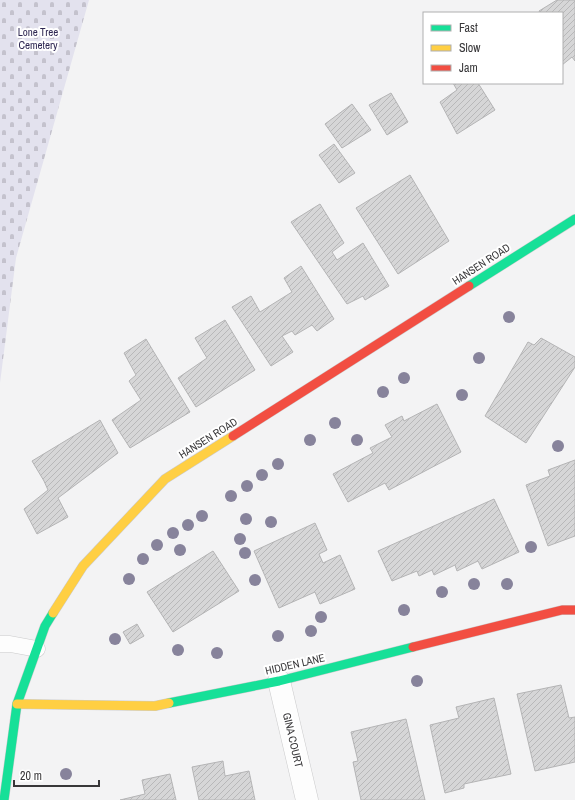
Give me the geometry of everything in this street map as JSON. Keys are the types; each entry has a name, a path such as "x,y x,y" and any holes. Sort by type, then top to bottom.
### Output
{"street":[{"name":"HANSEN ROAD","path":"4,800 17,704 45,626 83,566 165,479 575,219"},
{"name":"HIDDEN LANE","path":"17,704 155,706 279,681 562,610 575,610"},
{"name":"GINA COURT","path":"279,681 307,800"}],"lane":[{"path":"0,644 10,644 37,649"}],"green space":[{"name":"Lone Tree Cemetery","path":"0,0 89,0 16,258 0,383"}],"building":[{"path":"557,0 575,0 575,61 572,57 563,64 563,12 539,11"},
{"path":"454,84 479,84 495,110 457,134 440,102 457,90"},
{"path":"391,93 408,122 387,135 369,105"},
{"path":"352,104 371,130 342,148 325,124"},
{"path":"334,144 355,173 339,183 319,155"},
{"path":"410,175 449,241 398,274 356,208"},
{"path":"320,204 344,243 332,252 337,260 363,243 389,286 365,300 363,296 347,304 291,222"},
{"path":"301,266 334,319 317,331 312,325 295,335 292,331 282,336 293,352 271,366 232,307 251,296 260,312 292,292 284,278"},
{"path":"225,320 255,370 196,407 178,378 207,358 195,338"},
{"path":"541,338 575,357 575,367 526,443 485,416 528,342 534,345"},
{"path":"146,339 190,412 130,448 112,420 141,400 129,381 136,375 124,353"},
{"path":"437,404 461,452 389,490 385,483 348,502 333,474 373,453 370,448 392,437 385,425 402,416 404,421"},
{"path":"100,420 118,453 58,498 68,517 37,534 24,509 48,490 32,461"},
{"path":"575,460 575,536 548,546 526,485 550,476 548,470"},
{"path":"494,499 519,552 482,569 478,561 457,571 455,565 434,575 432,570 419,576 417,571 392,581 378,551"},
{"path":"315,523 327,550 319,554 323,563 340,555 355,589 320,604 315,592 279,608 254,551"},
{"path":"213,551 239,591 173,632 147,592"},
{"path":"137,624 144,636 130,644 123,632"},
{"path":"561,685 569,718 575,717 575,762 535,771 517,694"},
{"path":"494,698 511,774 464,784 464,788 445,793 430,725 459,718 456,707"},
{"path":"406,719 425,800 361,800 353,762 358,761 351,732"},
{"path":"223,761 225,776 249,771 255,800 199,800 192,767"},
{"path":"170,774 176,800 120,800 145,794 142,780"}],"traffic: fast":[{"path":"469,286 575,219"},
{"path":"4,800 17,704 45,626 53,613"},
{"path":"169,703 279,681 413,647"}],"traffic: slow":[{"path":"53,613 83,566 165,479 233,436"},
{"path":"17,704 155,706 169,703"}],"traffic: jam":[{"path":"233,436 469,286"},
{"path":"413,647 562,610 575,610"}]}
